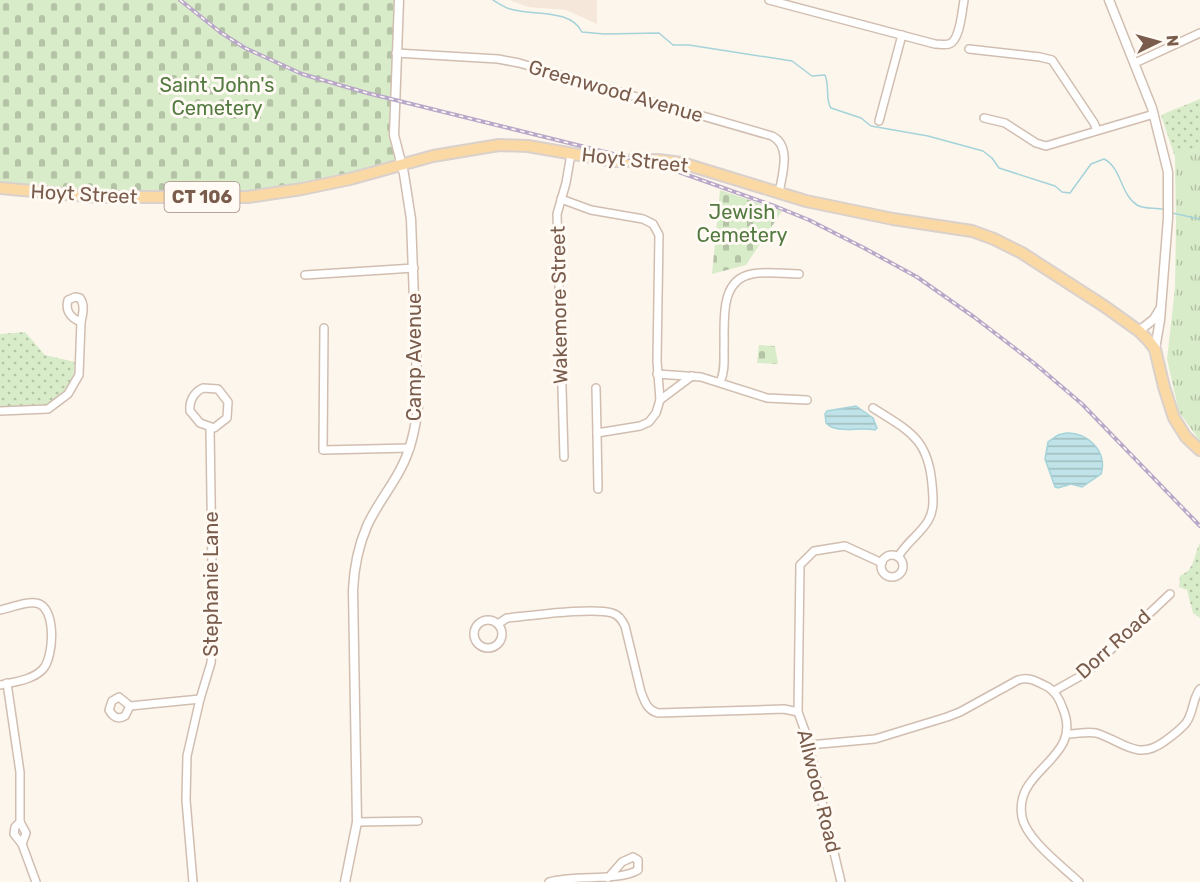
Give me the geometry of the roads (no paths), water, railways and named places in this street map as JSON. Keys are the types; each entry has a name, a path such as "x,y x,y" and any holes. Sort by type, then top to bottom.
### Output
{"main road":[{"name":"Hoyt Street","path":"0,188 98,197 248,197 340,181 400,164 492,145 528,146 614,161 658,160 682,163 806,201 892,219 966,230 994,239 1022,252 1139,331 1155,349 1174,417 1186,437 1200,450"}],"street":[{"name":"Camp Avenue","path":"345,882 357,822 354,568 366,527 400,470 416,429 414,268 411,219 394,135 399,0"},
{"path":"769,0 935,44 951,44 957,37 964,0"},
{"path":"1109,0 1154,114 1168,172 1169,208 1155,349"},
{"path":"1135,63 1200,33"},
{"path":"879,121 902,35"},
{"path":"969,49 1052,60 1097,130"},
{"name":"Greenwood Avenue","path":"396,53 498,59 519,63 768,134 778,139 783,147 779,193"},
{"path":"984,118 1005,123 1041,145 1055,144 1154,114"},
{"name":"Wakemore Street","path":"564,457 557,206 561,199 571,154"},
{"path":"561,199 591,210 643,219 657,228 659,242 657,374 660,400 656,413 649,422 640,426 597,433"},
{"path":"306,275 414,268"},
{"path":"720,382 724,371 726,302 732,286 740,278 752,273 799,274"},
{"path":"1139,331 1154,319 1160,309"},
{"path":"0,411 48,409 68,394 79,375 81,321"},
{"path":"324,328 323,450 410,448"},
{"path":"657,374 692,376 720,382 767,398 807,400"},
{"path":"660,400 692,376"},
{"path":"203,388 218,389 226,398 229,407 224,422 210,428 197,421 190,411 192,398 197,391 203,388"},
{"path":"596,388 598,489"},
{"path":"873,408 916,437 928,457 931,472 933,504 931,514 924,527 898,557"},
{"name":"Stephanie Lane","path":"193,882 186,800 187,756 211,663 213,636 210,428"},
{"path":"798,712 800,566 814,551 845,546 882,563 885,573 895,576 903,568 898,557 889,556 882,563"},
{"name":"Dorr Road","path":"1054,691 1086,673 1170,594"},
{"path":"0,610 38,603 46,608 51,632 48,662 42,670 32,677 4,684 20,771 20,822 26,833 22,844"},
{"name":"Allwood Road","path":"498,624 507,618 591,612 611,613 620,618 625,626 645,702 653,711 658,713 784,709 798,712 809,745 841,882"},
{"name":"Allwood Road","path":"484,620 498,624 502,636 499,644 487,649 479,646 473,634 476,626 484,620"},
{"path":"809,745 875,739 947,717 1023,678 1036,681 1054,691 1066,714 1068,735 1055,755 1026,788 1022,796 1022,818 1037,842 1079,882"},
{"path":"1068,735 1087,732 1133,749 1152,750 1186,723 1192,711 1195,696 1200,689"},
{"path":"130,706 200,699"},
{"path":"357,822 418,821"},
{"path":"20,822 16,824 15,837 22,844 36,882"},
{"path":"549,882 562,879 608,878"}],"water":[{"path":"856,406 873,418 877,428 875,430 836,429 826,423 827,411"},
{"path":"1066,433 1088,439 1099,451 1101,474 1082,487 1071,484 1055,487 1045,459 1048,442"}],"waterway":[{"path":"493,0 510,9 569,19 582,32 659,33 673,45 689,45 792,61 812,76 825,75 831,108 861,118 871,126 928,136 983,151 999,168 1055,186 1062,192 1070,193 1091,164 1104,159 1114,168 1131,200 1143,207 1165,210"},
{"path":"1172,213 1200,219"}],"railway":[{"path":"180,0 220,32 245,48 302,74 367,93 662,166 777,207 809,220 864,248 917,277 1034,363 1082,404 1200,526"}],"park label":[{"name":"Saint John's Cemetery","path":"217,96"},
{"name":"Jewish Cemetery","path":"742,224"}]}
